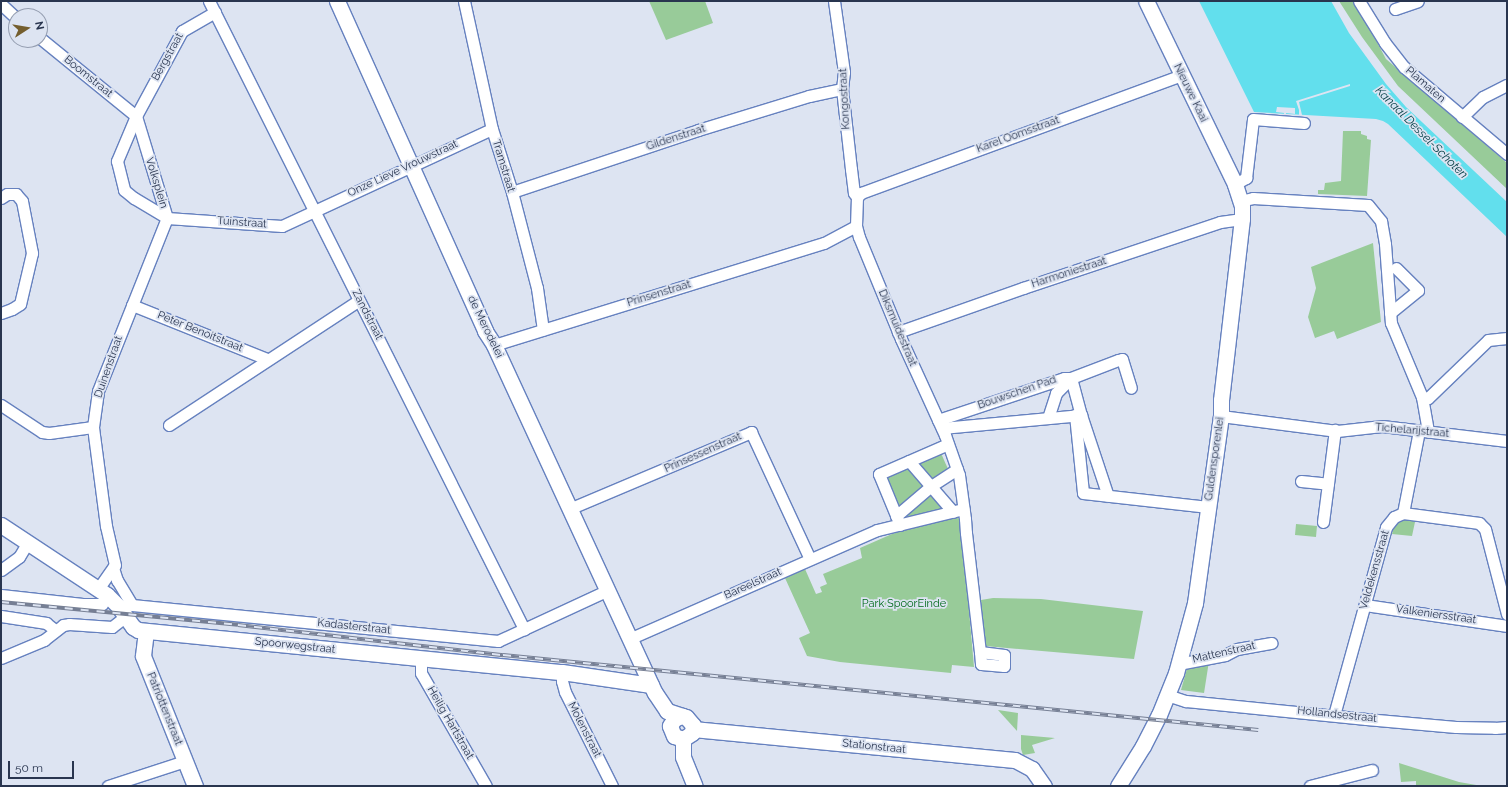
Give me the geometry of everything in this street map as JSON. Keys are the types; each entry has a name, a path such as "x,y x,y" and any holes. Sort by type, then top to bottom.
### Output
{"street":[{"name":"Zandstraat","path":"209,1 524,629"},
{"name":"de Merodelei","path":"337,1 411,165 422,195 485,331 494,345 632,646 646,688 660,718 670,726 674,736 688,734 691,720 667,711 646,688"},
{"name":"Tramstraat","path":"464,1 492,129 512,192 537,288 543,330"},
{"name":"Kongostraat","path":"834,1 844,72 842,89 854,193 857,197 856,226"},
{"name":"Nieuwe Kaai","path":"1146,1 1235,184 1240,201 1242,219"},
{"name":"Plamaten","path":"1359,1 1385,43 1404,67 1507,154"},
{"path":"1395,9 1418,1"},
{"name":"Bergstraat","path":"136,116 182,30 215,12"},
{"name":"Boomstraat","path":"48,44 136,116"},
{"name":"Karel Oomsstraat","path":"857,197 861,193 1181,75"},
{"path":"1462,117 1483,97 1507,85"},
{"name":"Gildenstraat","path":"512,192 698,130 809,96 842,89"},
{"name":"Volksplein","path":"136,116 116,160 124,190 134,198 167,218"},
{"name":"Volksplein","path":"136,116 167,218"},
{"path":"1235,184 1246,178 1253,119 1304,123"},
{"name":"Onze Lieve Vrouwstraat","path":"314,210 492,129"},
{"path":"1,198 7,194 16,194 22,201 32,253 20,304 1,313"},
{"path":"1240,201 1253,198 1368,205 1381,221 1385,244 1391,323 1422,397 1423,431 1404,513 1479,523 1485,529 1507,614"},
{"name":"Tuinstraat","path":"167,218 282,226 314,210"},
{"name":"Duinenstraat","path":"113,568 115,565 106,526 93,427 98,391 167,218"},
{"name":"Harmoniestraat","path":"898,332 1220,222 1242,219"},
{"name":"Guldensporenlei","path":"1118,786 1153,728 1167,695 1178,664 1195,603 1221,416 1221,400 1242,219"},
{"name":"Prinsenstraat","path":"494,345 824,243 856,226"},
{"name":"Diksmuidestraat","path":"856,226 858,237 898,332 940,424 960,475 958,511 966,533 980,652"},
{"path":"1390,313 1418,290 1396,268"},
{"path":"169,425 267,359 359,300"},
{"name":"Peter Benoitstraat","path":"132,305 267,359"},
{"path":"1422,397 1428,398 1488,340 1507,338"},
{"name":"Bouwschen Pad","path":"940,424 1064,378 1071,378 1122,359 1131,388"},
{"path":"1048,418 1056,393 1071,378"},
{"path":"1071,378 1078,415 1083,493 1208,507"},
{"path":"1,405 42,432 49,433 93,427"},
{"path":"940,424 1078,415"},
{"path":"1078,415 1108,496"},
{"name":"Tichelarijstraat","path":"1221,416 1335,430 1382,426 1507,441"},
{"path":"1323,522 1335,430"},
{"name":"Prinsessenstraat","path":"569,509 751,432 810,559"},
{"path":"948,444 878,474 898,520 931,486 957,469"},
{"path":"909,461 931,486 958,511"},
{"path":"1300,481 1328,484"},
{"name":"Bareelstraat","path":"632,646 810,559 898,520 958,511"},
{"name":"Veldekensstraat","path":"1334,715 1386,527 1394,517 1404,513"},
{"name":"Spoorwegstraat","path":"1,525 102,592 114,601 133,627 146,631 562,672 604,678 646,688"},
{"path":"1,570 19,557 28,542"},
{"path":"1,595 83,604 102,604 102,592 113,568"},
{"name":"Kadasterstraat","path":"113,568 117,580 132,604 498,641 606,591"},
{"name":"Valkeniersstraat","path":"1365,605 1507,626"},
{"path":"1,616 46,623 55,630"},
{"path":"1,658 44,640 63,625 69,624 112,627 126,616"},
{"name":"Patriottenstraat","path":"146,631 143,645 143,656 195,786"},
{"name":"Mattenstraat","path":"1178,664 1225,655 1237,649 1271,643"},
{"name":"Heilig Hartstraat","path":"421,659 421,672 486,786"},
{"name":"Molenstraat","path":"562,672 562,681 565,692 612,786"},
{"name":"Hollandsestraat","path":"1167,695 1186,701 1456,727 1495,728 1507,726"},
{"path":"670,726 674,719 682,716"},
{"path":"688,734 683,757 695,786"},
{"name":"Stationstraat","path":"688,734 1015,760 1026,764 1032,769 1044,786"},
{"path":"108,786 185,761"},
{"path":"1310,786 1372,770"}],"green space":[{"path":"649,1 705,1 713,23 666,40"},
{"path":"1339,1 1355,1 1386,59 1507,163 1507,189 1398,86 1362,37"},
{"path":"1343,131 1361,131 1361,134 1367,136 1367,139 1371,140 1367,196 1318,194 1318,190 1324,190 1325,183 1341,181"},
{"path":"1373,243 1381,322 1337,339 1334,331 1315,338 1308,317 1316,288 1311,267"},
{"path":"940,451 948,469 932,479 913,463"},
{"path":"909,465 926,485 898,511 883,476"},
{"path":"931,493 946,509 902,521 900,516"},
{"name":"Park SpoorEinde","path":"954,516 961,520 974,667 952,665 951,673 840,662 807,656 799,638 810,633 785,578 805,569 816,594 822,592 820,587 827,584 823,574 862,558 860,548 892,534"},
{"path":"1405,518 1414,519 1415,522 1412,536 1392,534 1394,527 1392,526 1393,524"},
{"path":"1296,524 1317,526 1316,537 1295,535"},
{"path":"993,598 1041,599 1143,611 1134,659 985,646 981,600"},
{"path":"1209,661 1204,693 1181,690 1188,665"},
{"path":"998,710 1018,713 1017,731"},
{"path":"1021,735 1055,738 1032,745 1035,753 1023,755 1021,749"},
{"path":"1399,763 1459,782 1482,786 1416,786 1416,781 1401,782"}],"water":[{"name":"Kanaal Dessel-Schoten","path":"1199,1 1331,1 1349,33 1386,84 1406,107 1507,202 1507,237 1388,124 1383,121 1376,119 1254,112"}],"pier":[{"path":"1350,84 1350,86 1299,102 1302,115 1299,115 1296,101"},
{"path":"1277,107 1295,108 1295,114 1286,113 1286,116 1284,116 1284,113 1276,112"}],"railway":[{"path":"1,602 238,625 503,655 1258,730"}]}
